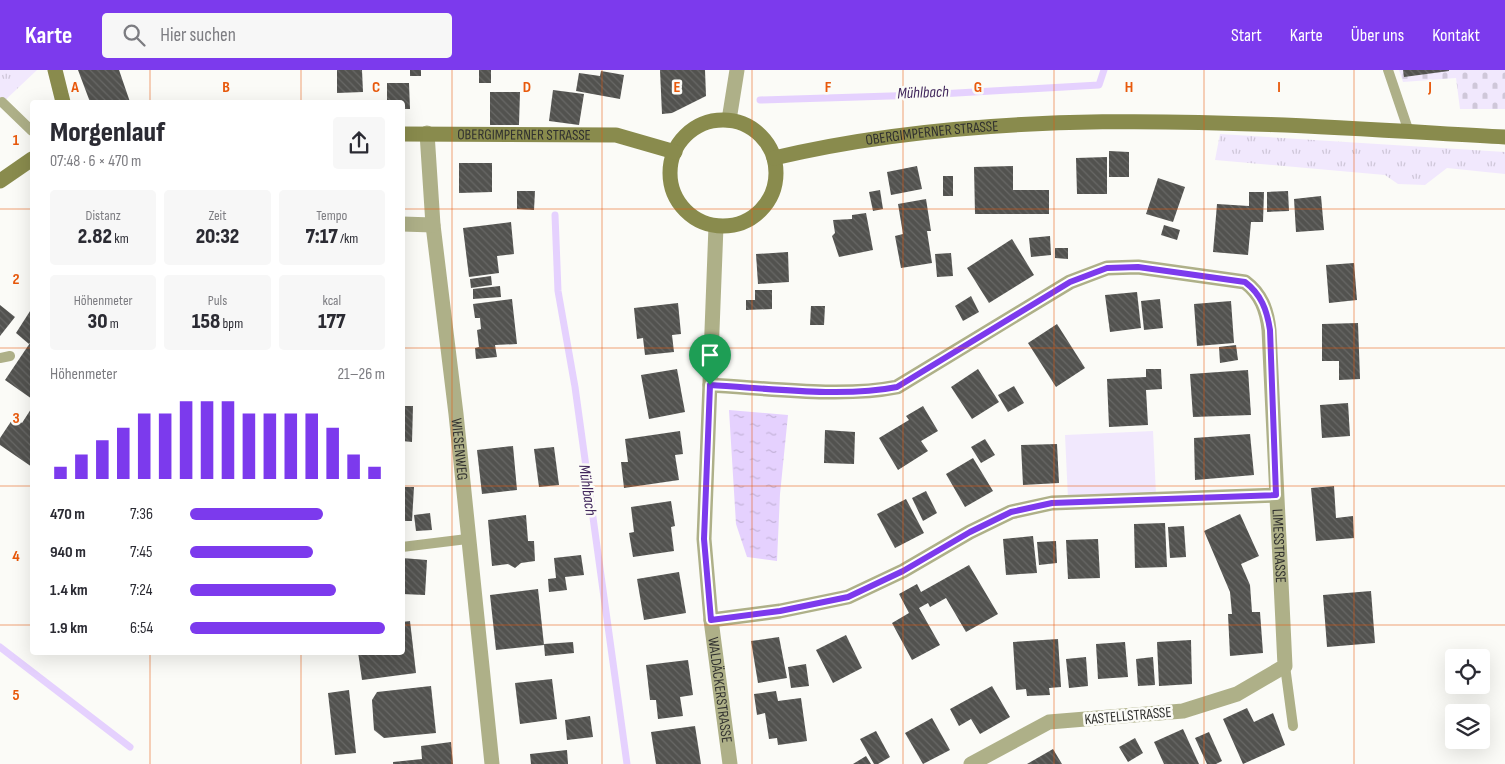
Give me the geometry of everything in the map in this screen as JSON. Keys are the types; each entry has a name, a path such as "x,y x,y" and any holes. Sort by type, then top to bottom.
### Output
{"street":[{"path":"56,70 63,100"},
{"path":"729,120 737,70"},
{"path":"729,120 750,127 766,142 774,158 775,185 766,205 750,220 729,226 716,226 707,224 688,213 675,195 670,173 675,152 688,134 707,123 729,120"},
{"name":"OBERGIMPERNER STRASSE","path":"774,158 858,141 977,128 1091,123 1209,122 1505,137"},
{"name":"WIESENWEG","path":"427,133 433,225 456,414 467,539 492,764"},
{"name":"OBERGIMPERNER STRASSE","path":"405,134 616,136 675,152"},
{"path":"0,181 30,160"},
{"path":"405,224 433,225"},
{"name":"WALDÄCKERSTRASSE","path":"716,226 704,539 711,620 730,764"},
{"name":"LIMESSTRASSE","path":"710,385 871,391 897,387 1070,282 1107,268 1138,267 1245,282 1254,289 1267,310 1268,317 1285,666"},
{"path":"711,620 780,611 848,597 903,571 970,532 1011,512 1052,503 1276,495"},
{"name":"KASTELLSTRASSE","path":"971,764 1049,722 1183,711 1237,694 1285,666"}],"lane":[{"path":"1388,70 1410,132"},
{"path":"2,102 30,129"},
{"path":"405,547 467,539"},
{"path":"1285,666 1293,726"}],"green space":[{"path":"0,70 37,70 0,105"},
{"path":"1399,70 1505,70 1505,109 1460,109 1456,78 1403,82"},
{"path":"1220,134 1505,152 1505,174 1447,168 1425,185 1398,184 1385,175 1215,160"},
{"path":"1153,431 1156,495 1068,499 1065,435"}],"water":[{"path":"729,410 788,415 780,494 777,561 747,557 736,524"}],"building":[{"path":"78,70 119,70 129,100 89,100"},
{"path":"337,70 362,70 363,92 337,93"},
{"path":"410,70 421,70 421,76 410,76"},
{"path":"479,70 491,70 491,83 479,83"},
{"path":"660,70 705,70 706,96 672,113 662,114"},
{"path":"1403,70 1449,70 1449,71 1404,77"},
{"path":"601,71 624,75 620,99 576,91 579,73 600,76"},
{"path":"387,83 409,83 410,109 405,109 405,100 387,100"},
{"path":"553,90 584,94 579,125 549,121"},
{"path":"490,92 520,92 519,125 490,125"},
{"path":"1109,151 1129,152 1129,177 1109,177"},
{"path":"1107,157 1107,194 1077,194 1076,158"},
{"path":"459,163 492,163 492,192 459,193"},
{"path":"917,166 922,189 891,195 887,172"},
{"path":"1013,166 1013,190 1049,190 1049,214 975,214 974,167"},
{"path":"943,176 953,176 953,196 943,196"},
{"path":"1158,178 1185,187 1173,222 1146,214"},
{"path":"880,190 883,209 873,211 869,192"},
{"path":"517,191 535,191 534,210 517,209"},
{"path":"1288,191 1289,211 1267,212 1267,192"},
{"path":"1249,192 1264,192 1263,222 1251,222 1248,255 1213,252 1217,204 1249,206"},
{"path":"1321,196 1324,230 1296,232 1294,199"},
{"path":"926,199 931,231 927,231 932,263 901,268 895,236 903,234 898,204"},
{"path":"866,213 873,250 839,257 832,236 835,233 833,220 852,219 852,215"},
{"path":"511,222 514,254 497,256 499,273 469,277 463,228"},
{"path":"1164,225 1180,230 1177,240 1161,235"},
{"path":"1050,236 1051,255 1031,257 1029,238"},
{"path":"1012,239 1034,275 989,303 967,268"},
{"path":"1055,248 1068,248 1068,259 1055,258"},
{"path":"788,252 789,282 758,284 756,254"},
{"path":"951,253 953,276 937,277 935,254"},
{"path":"1354,263 1357,300 1329,303 1326,265"},
{"path":"491,276 492,285 471,288 470,279"},
{"path":"500,286 501,297 473,299 473,289"},
{"path":"755,290 772,290 772,309 746,310 746,300 755,300"},
{"path":"1137,292 1141,328 1110,332 1105,295"},
{"path":"971,296 979,312 963,321 955,306"},
{"path":"512,299 517,344 495,345 497,357 476,359 475,348 479,347 477,330 481,329 480,318 475,318 473,304"},
{"path":"1160,299 1163,328 1144,330 1141,301"},
{"path":"1231,301 1234,343 1197,346 1194,304"},
{"path":"678,303 681,334 672,335 674,352 645,355 643,338 637,339 634,308"},
{"path":"0,305 15,317 0,336"},
{"path":"811,306 825,306 824,325 810,325"},
{"path":"30,311 29,344 16,333"},
{"path":"1358,323 1360,379 1339,380 1339,361 1322,361 1322,324"},
{"path":"1057,324 1085,368 1056,387 1028,343"},
{"path":"30,343 30,398 5,380"},
{"path":"1236,345 1238,360 1220,363 1219,347"},
{"path":"677,369 685,412 649,419 641,375"},
{"path":"978,369 999,402 972,419 951,387"},
{"path":"1146,369 1161,369 1162,389 1146,390 1148,425 1109,427 1107,379 1146,377"},
{"path":"1248,370 1251,415 1193,417 1190,374"},
{"path":"1014,386 1024,403 1008,412 998,395"},
{"path":"1348,403 1350,436 1322,438 1320,405"},
{"path":"405,406 413,406 412,442 405,441"},
{"path":"923,406 938,431 921,441 928,451 898,470 879,438 909,420 906,416"},
{"path":"30,411 30,466 0,445 0,438 14,417 22,423"},
{"path":"825,430 855,432 854,464 824,463"},
{"path":"680,431 683,454 675,455 679,480 624,488 621,462 628,462 625,439"},
{"path":"1250,434 1254,475 1195,480 1194,438"},
{"path":"985,439 995,455 981,463 971,447"},
{"path":"1057,444 1059,483 1023,485 1021,445"},
{"path":"513,446 517,490 482,494 477,450"},
{"path":"554,447 559,485 539,487 534,449"},
{"path":"973,458 993,491 965,507 946,474"},
{"path":"1334,486 1336,518 1353,516 1354,538 1316,541 1311,488"},
{"path":"405,487 414,487 412,521 405,521"},
{"path":"926,491 937,513 923,521 912,498"},
{"path":"906,499 924,533 895,548 877,514"},
{"path":"671,501 675,526 671,527 674,551 633,557 629,533 634,532 631,507"},
{"path":"430,513 432,530 416,531 414,515"},
{"path":"1240,514 1259,556 1241,564 1250,585 1252,612 1260,612 1263,653 1230,656 1228,614 1232,614 1230,592 1204,531"},
{"path":"526,515 528,541 534,541 535,561 521,563 515,568 508,564 492,566 488,520"},
{"path":"1165,523 1167,567 1135,568 1134,524"},
{"path":"1184,526 1186,557 1170,558 1168,527"},
{"path":"1033,536 1037,573 1006,575 1003,539"},
{"path":"1098,539 1100,578 1068,579 1066,540"},
{"path":"1056,541 1057,563 1039,565 1037,542"},
{"path":"581,555 584,575 565,577 567,590 549,592 548,579 556,578 554,558"},
{"path":"405,558 427,560 425,595 405,594"},
{"path":"969,565 998,614 966,632 946,598 930,607 928,603 919,608 940,645 912,660 892,623 909,613 899,594 917,584 921,592"},
{"path":"679,572 686,613 644,620 637,579"},
{"path":"538,589 544,645 496,650 490,595"},
{"path":"1371,591 1375,643 1327,647 1323,595"},
{"path":"410,621 416,673 362,680 358,655 405,655 405,622"},
{"path":"846,635 862,668 833,683 816,650"},
{"path":"779,637 787,678 758,683 751,641"},
{"path":"1058,639 1061,687 1049,688 1050,695 1027,696 1026,689 1016,690 1013,642"},
{"path":"1191,640 1192,684 1159,686 1157,642"},
{"path":"573,642 574,653 545,656 544,644"},
{"path":"1125,642 1128,677 1098,679 1096,644"},
{"path":"1086,657 1088,686 1069,688 1066,659"},
{"path":"1153,657 1155,685 1138,686 1136,659"},
{"path":"688,660 693,695 680,697 683,716 658,719 656,700 650,700 646,665"},
{"path":"806,664 809,686 791,688 788,667"},
{"path":"552,679 557,719 520,724 515,683"},
{"path":"431,686 436,733 384,738 374,730 372,700 377,692"},
{"path":"992,686 1010,717 980,734 971,719 959,726 950,709"},
{"path":"349,690 356,753 335,755 328,693"},
{"path":"776,691 778,701 801,698 807,741 778,745 777,738 769,739 765,713 757,715 754,694"},
{"path":"1247,708 1254,722 1273,713 1285,745 1243,764 1223,719"},
{"path":"590,716 593,737 567,740 565,720"},
{"path":"932,718 950,750 923,764 905,733"},
{"path":"695,726 701,764 656,764 651,732"},
{"path":"1183,729 1199,764 1164,764 1154,742"},
{"path":"876,731 890,757 878,764 874,764 860,739"},
{"path":"1209,732 1222,761 1216,764 1207,764 1195,738"},
{"path":"1135,738 1143,753 1128,762 1119,747"},
{"path":"451,742 453,764 393,764 393,762 422,759 421,746"},
{"path":"1053,749 1062,764 1027,764"},
{"path":"567,750 568,764 531,764 530,754"},
{"path":"866,756 871,764 853,764"}],"waterway":[{"name":"Mühlbach","path":"760,100 922,95 1099,85 1104,70"},
{"name":"Mühlbach","path":"555,215 558,291 575,387 627,764"},
{"path":"0,647 130,747"}],"route":[{"path":"1138,267 1245,282 1254,289 1267,310 1270,330 1276,495 1052,503 1011,512 970,532 903,571 848,597 780,611 711,620 704,539 710,385 871,391 897,387 999,327 1070,282 1107,268 1138,267"}]}
